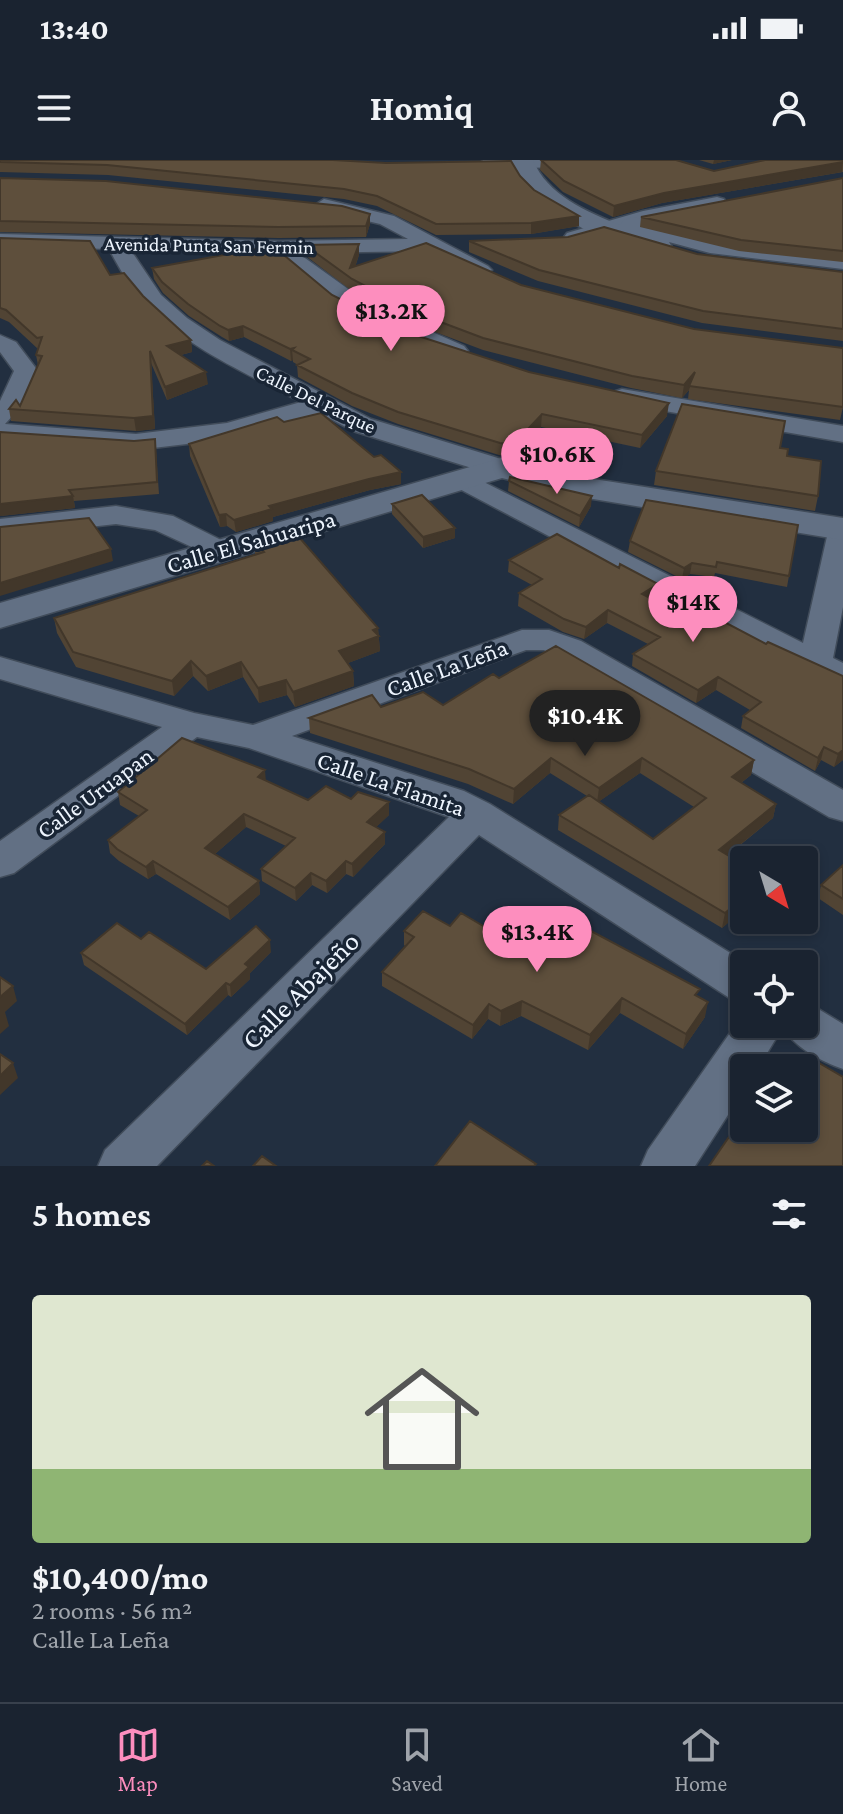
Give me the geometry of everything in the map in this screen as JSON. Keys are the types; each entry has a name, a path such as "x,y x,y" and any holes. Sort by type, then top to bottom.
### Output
{"main road":[{"path":"533,162 526,176 548,195 615,226 713,259 843,273"},
{"path":"615,226 710,245 843,261"}],"street":[{"path":"476,164 632,160"},
{"path":"555,240 740,199"},
{"path":"302,203 344,208 387,220 452,257 504,279"},
{"name":"Avenida Punta San Fermin","path":"0,240 279,247 472,244"},
{"name":"Calle Del Parque","path":"117,245 153,300 179,323 264,375 362,425 501,468 581,487 843,530"},
{"path":"279,247 312,278 345,302 409,333 484,360"},
{"path":"0,342 8,347 26,371 15,399 0,418"},
{"path":"595,392 749,421 843,434"},
{"path":"0,432 136,442 229,431 323,404"},
{"name":"Calle El Sahuaripa","path":"0,616 501,468"},
{"path":"462,479 829,670 843,530"},
{"path":"0,528 116,515 163,522 220,551"},
{"name":"Calle La Leña","path":"255,737 522,640 549,640 569,648 843,807"},
{"name":"Calle La Flamita","path":"0,668 191,724 255,737 450,801 476,814 730,975"},
{"name":"Calle Uruapan","path":"0,862 191,724"},
{"name":"Calle Abajeño","path":"123,1166 476,814"},
{"path":"818,1032 843,1049"},
{"path":"666,1166 753,1038"}],"building":[{"path":"0,160 511,161 534,190 579,216 531,223 436,224 377,196 344,189 107,165"},
{"path":"541,160 676,160 714,171 765,160 843,162 664,193 614,206 564,181"},
{"path":"0,178 106,181 342,206 370,214 366,226 0,221"},
{"path":"843,178 843,251 741,240 641,217"},
{"path":"604,227 697,254 843,272 843,329 703,311 539,270 469,241 568,237"},
{"path":"0,238 90,241 110,275 124,273 143,296 191,340 167,346 206,372 165,387 150,351 153,416 134,418 9,409 16,400 20,406 42,356 36,355 42,337 37,338 0,308"},
{"path":"426,243 521,285 694,329 843,348 843,407 689,386 695,372 684,385 632,376 483,338 414,312 352,279 305,245 359,244 350,268"},
{"path":"273,246 332,295 406,332 529,372 669,403 642,435 542,414 513,445 500,443 398,412 352,393 297,365 310,359 292,350 294,348 290,349 243,326 228,330 220,326 162,282 152,268"},
{"path":"682,404 785,421 780,448 788,449 787,456 821,461 818,496 656,471"},
{"path":"321,413 374,457 381,455 401,472 269,506 272,509 234,520 226,514 219,515 189,444 277,417 284,422"},
{"path":"0,432 134,441 155,439 157,482 69,490 73,496 0,504"},
{"path":"510,477 592,496 580,516 509,481"},
{"path":"422,495 455,528 423,537 392,504"},
{"path":"646,500 798,525 789,576 717,562 716,567 692,563 684,568 630,541"},
{"path":"89,518 111,549 0,583 0,527"},
{"path":"292,529 378,628 373,630 379,636 339,651 353,671 293,692 286,680 258,688 241,662 206,676 191,661 172,681 73,652 54,618 264,552 254,541"},
{"path":"557,534 619,568 620,564 658,584 642,594 699,623 711,615 766,644 768,642 843,676 843,750 838,754 824,747 818,758 743,716 761,702 718,677 698,690 633,654 660,637 608,610 586,627 564,619 519,593 542,579 509,560"},
{"path":"556,646 754,760 732,777 776,804 719,850 730,857 730,909 725,913 559,815 589,795 653,839 706,798 642,758 599,788 551,758 514,789 469,769 309,718 372,695 381,707 423,692 443,705 493,674 499,678"},
{"path":"182,738 265,770 258,777 308,800 326,786 351,799 358,792 389,802 367,822 385,832 352,864 346,861 326,881 311,873 295,888 261,869 295,838 244,814 205,848 259,881 228,907 153,861 146,867 108,840 147,810 118,792"},
{"path":"843,865 843,899 821,885"},
{"path":"423,911 450,926 461,913 502,937 511,925 517,928 521,923 539,931 541,929 562,942 578,924 700,989 695,995 708,1002 686,1034 622,998 590,1035 522,1001 501,1011 489,1004 473,1025 382,972 414,937 404,931"},
{"path":"117,923 141,939 149,932 206,969 256,926 270,940 245,964 249,967 230,985 226,983 185,1024 81,953"},
{"path":"0,977 13,986 0,997"},
{"path":"0,1054 13,1063 0,1076"},
{"path":"818,1062 843,1077 843,1166 709,1166 730,1135 730,1142 818,1142"},
{"path":"470,1121 536,1164 435,1166"},
{"path":"262,1156 276,1166 253,1166"}]}
